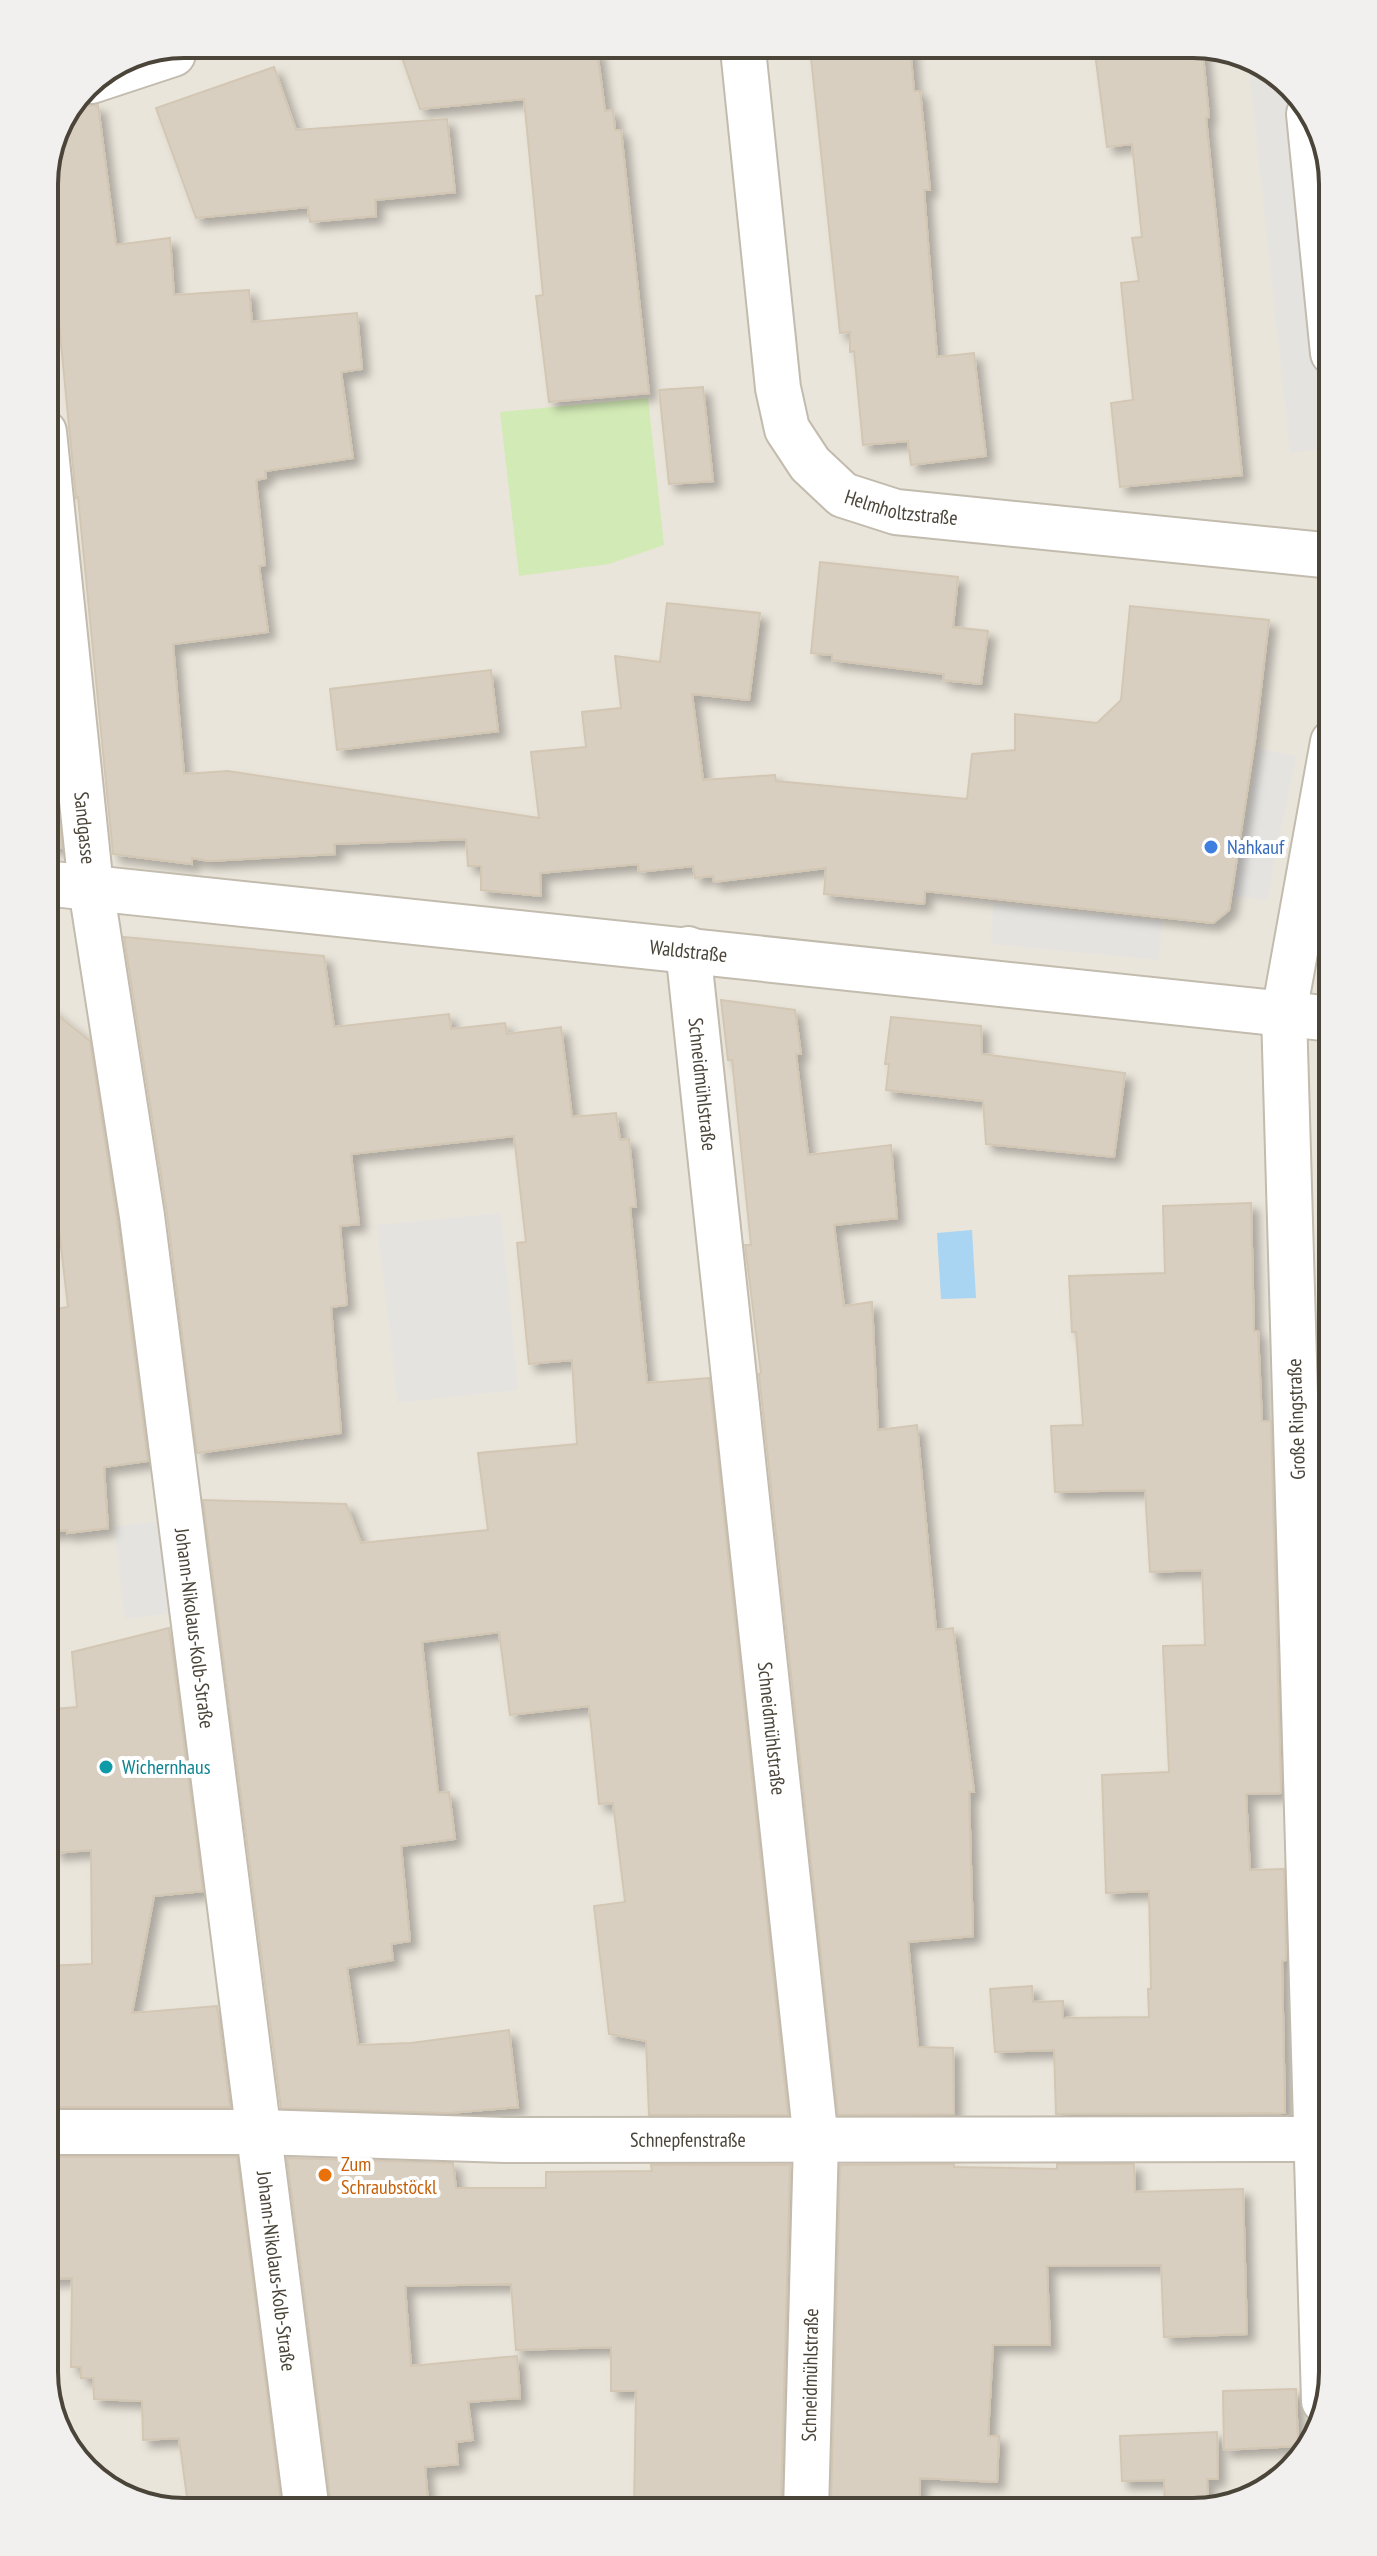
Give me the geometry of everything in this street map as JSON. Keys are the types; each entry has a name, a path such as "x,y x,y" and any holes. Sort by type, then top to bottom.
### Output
{"street":[{"name":"Helmholtzstraße","path":"744,58 781,402 787,429 810,464 843,495 896,512 1319,555"},
{"path":"1312,145 1319,214"},
{"name":"Sandgasse","path":"58,568 91,888"},
{"name":"Große Ringstraße","path":"1319,819 1284,1013 1319,1974"},
{"name":"Waldstraße","path":"58,884 1319,1017"},
{"name":"Johann-Nikolaus-Kolb-Straße","path":"91,888 144,1232 305,2498"},
{"name":"Schneidmühlstraße","path":"688,949 816,2141 806,2498"},
{"name":"Schnepfenstraße","path":"58,2132 260,2132 505,2140 1319,2139"}],"shaded area":[{"path":"1201,58 1233,65 1263,79 1288,101 1309,136 1317,159 1319,184 1319,2372 1317,2397 1298,2442 1276,2467 1241,2488 1218,2496 1193,2498 176,2498 144,2491 114,2477 89,2455 68,2420 60,2397 58,2372 58,176 62,151 84,107 101,89 121,75 159,60"},
{"path":"1249,71 1276,89 1293,108 1319,369 1319,449 1290,453"},
{"path":"1259,749 1296,756 1267,901 1233,895"},
{"path":"993,903 1162,921 1159,960 991,944"},
{"path":"501,1213 518,1390 398,1403 377,1225"},
{"path":"157,1521 169,1613 125,1619 114,1527"}],"green space":[{"path":"648,398 664,545 609,564 519,576 500,412"}],"water":[{"path":"972,1230 976,1298 941,1299 937,1233"}],"building":[{"path":"402,58 598,58 605,111 613,110 615,130 621,130 649,393 549,402 536,296 543,295 524,99 420,109"},
{"path":"811,58 911,58 914,91 920,91 930,190 924,190 937,357 974,353 986,456 911,465 908,441 863,445 854,351 850,352 850,332 840,333"},
{"path":"1096,58 1203,58 1209,117 1206,118 1242,475 1120,487 1111,403 1133,400 1121,283 1139,281 1132,238 1142,237 1132,144 1107,147"},
{"path":"274,67 296,130 447,119 455,192 375,200 376,216 310,222 308,207 196,218 156,108"},
{"path":"86,105 98,105 116,245 170,238 174,295 249,290 252,322 357,313 362,369 341,372 353,458 265,471 266,478 256,480 265,565 259,566 268,632 173,644 184,774 228,771 539,818 531,752 586,747 582,712 621,708 615,656 660,662 667,603 760,613 749,700 692,694 703,780 775,775 776,781 967,799 972,754 1015,750 1015,714 1097,723 1121,700 1130,606 1269,620 1255,740 1229,910 1213,923 925,891 924,904 824,894 826,868 714,882 713,876 695,878 693,866 639,872 638,864 540,873 541,896 481,890 481,866 468,866 466,839 334,844 335,854 209,861 192,858 192,864 113,854 58,313 58,176 62,151 71,128"},
{"path":"703,387 713,481 669,484 659,390"},
{"path":"820,562 958,577 953,627 988,631 981,684 943,680 944,674 832,660 832,655 811,653"},
{"path":"491,670 498,731 337,750 330,689"},
{"path":"58,810 62,848 58,847"},
{"path":"124,937 324,956 334,1027 449,1014 451,1029 505,1023 507,1034 561,1027 572,1117 616,1113 620,1140 629,1139 636,1207 630,1207 647,1383 709,1378 788,2115 649,2115 646,2041 609,2034 594,1906 625,1902 613,1803 599,1804 589,1706 510,1715 499,1632 422,1642 438,1793 449,1792 455,1839 401,1846 410,1941 391,1944 393,1960 347,1968 358,2045 411,2043 509,2030 518,2107 449,2113 281,2108 203,1500 346,1504 361,1543 488,1530 478,1453 577,1444 572,1360 529,1364 517,1243 526,1242 514,1136 351,1154 359,1224 340,1226 347,1305 331,1307 341,1433 197,1453 167,1213"},
{"path":"721,1000 795,1010 801,1054 796,1054 808,1155 891,1145 897,1218 834,1225 844,1306 872,1302 878,1430 917,1425 936,1630 953,1628 974,1792 969,1792 973,1936 908,1942 918,2047 953,2048 954,2114 838,2115 745,1245 751,1245 732,1060 728,1060"},
{"path":"58,1015 90,1041 148,1461 104,1467 108,1528 67,1533 67,1530 58,1531 58,1309 68,1307 58,1222"},
{"path":"891,1017 981,1026 982,1054 1125,1073 1114,1157 986,1144 983,1101 886,1090 889,1064 885,1064"},
{"path":"1251,1203 1254,1331 1258,1331 1262,1421 1271,1421 1281,1793 1246,1794 1250,1870 1284,1869 1285,2113 1056,2114 1054,2050 995,2052 990,1989 1032,1986 1033,2002 1063,2001 1063,2018 1149,2017 1149,1891 1106,1893 1102,1775 1169,1772 1163,1646 1205,1645 1202,1570 1150,1572 1145,1490 1055,1492 1051,1426 1083,1425 1069,1276 1165,1273 1163,1206"},
{"path":"169,1628 203,1891 154,1896 132,2013 217,2006 230,2107 58,2107 58,1965 92,1964 91,1850 58,1853 58,1709 77,1707 72,1652"},
{"path":"58,2157 237,2157 280,2498 187,2498 179,2438 143,2440 142,2401 94,2399 93,2378 81,2378 81,2367 71,2367 72,2278 58,2278"},
{"path":"287,2158 453,2163 456,2188 546,2188 546,2172 652,2171 651,2165 790,2165 781,2498 634,2498 636,2391 611,2391 611,2347 516,2350 511,2284 405,2286 411,2366 517,2356 520,2398 468,2402 473,2440 456,2442 458,2464 425,2467 428,2498 330,2498"},
{"path":"954,2164 954,2167 1057,2169 1057,2164 1134,2164 1135,2192 1243,2189 1247,2334 1164,2337 1161,2265 1047,2266 1050,2345 993,2345 988,2436 999,2436 997,2482 920,2478 919,2498 831,2498 840,2165"},
{"path":"1296,2389 1298,2442 1295,2446 1224,2450 1223,2391"},
{"path":"1217,2432 1218,2479 1207,2479 1208,2497 1193,2498 1165,2498 1164,2480 1122,2481 1120,2436"}],"place":[{"name":"Nahkauf","path":"1211,847"},
{"name":"Wichernhaus","path":"106,1767"},
{"name":"Zum Schraubstöckl","path":"325,2175"}]}
